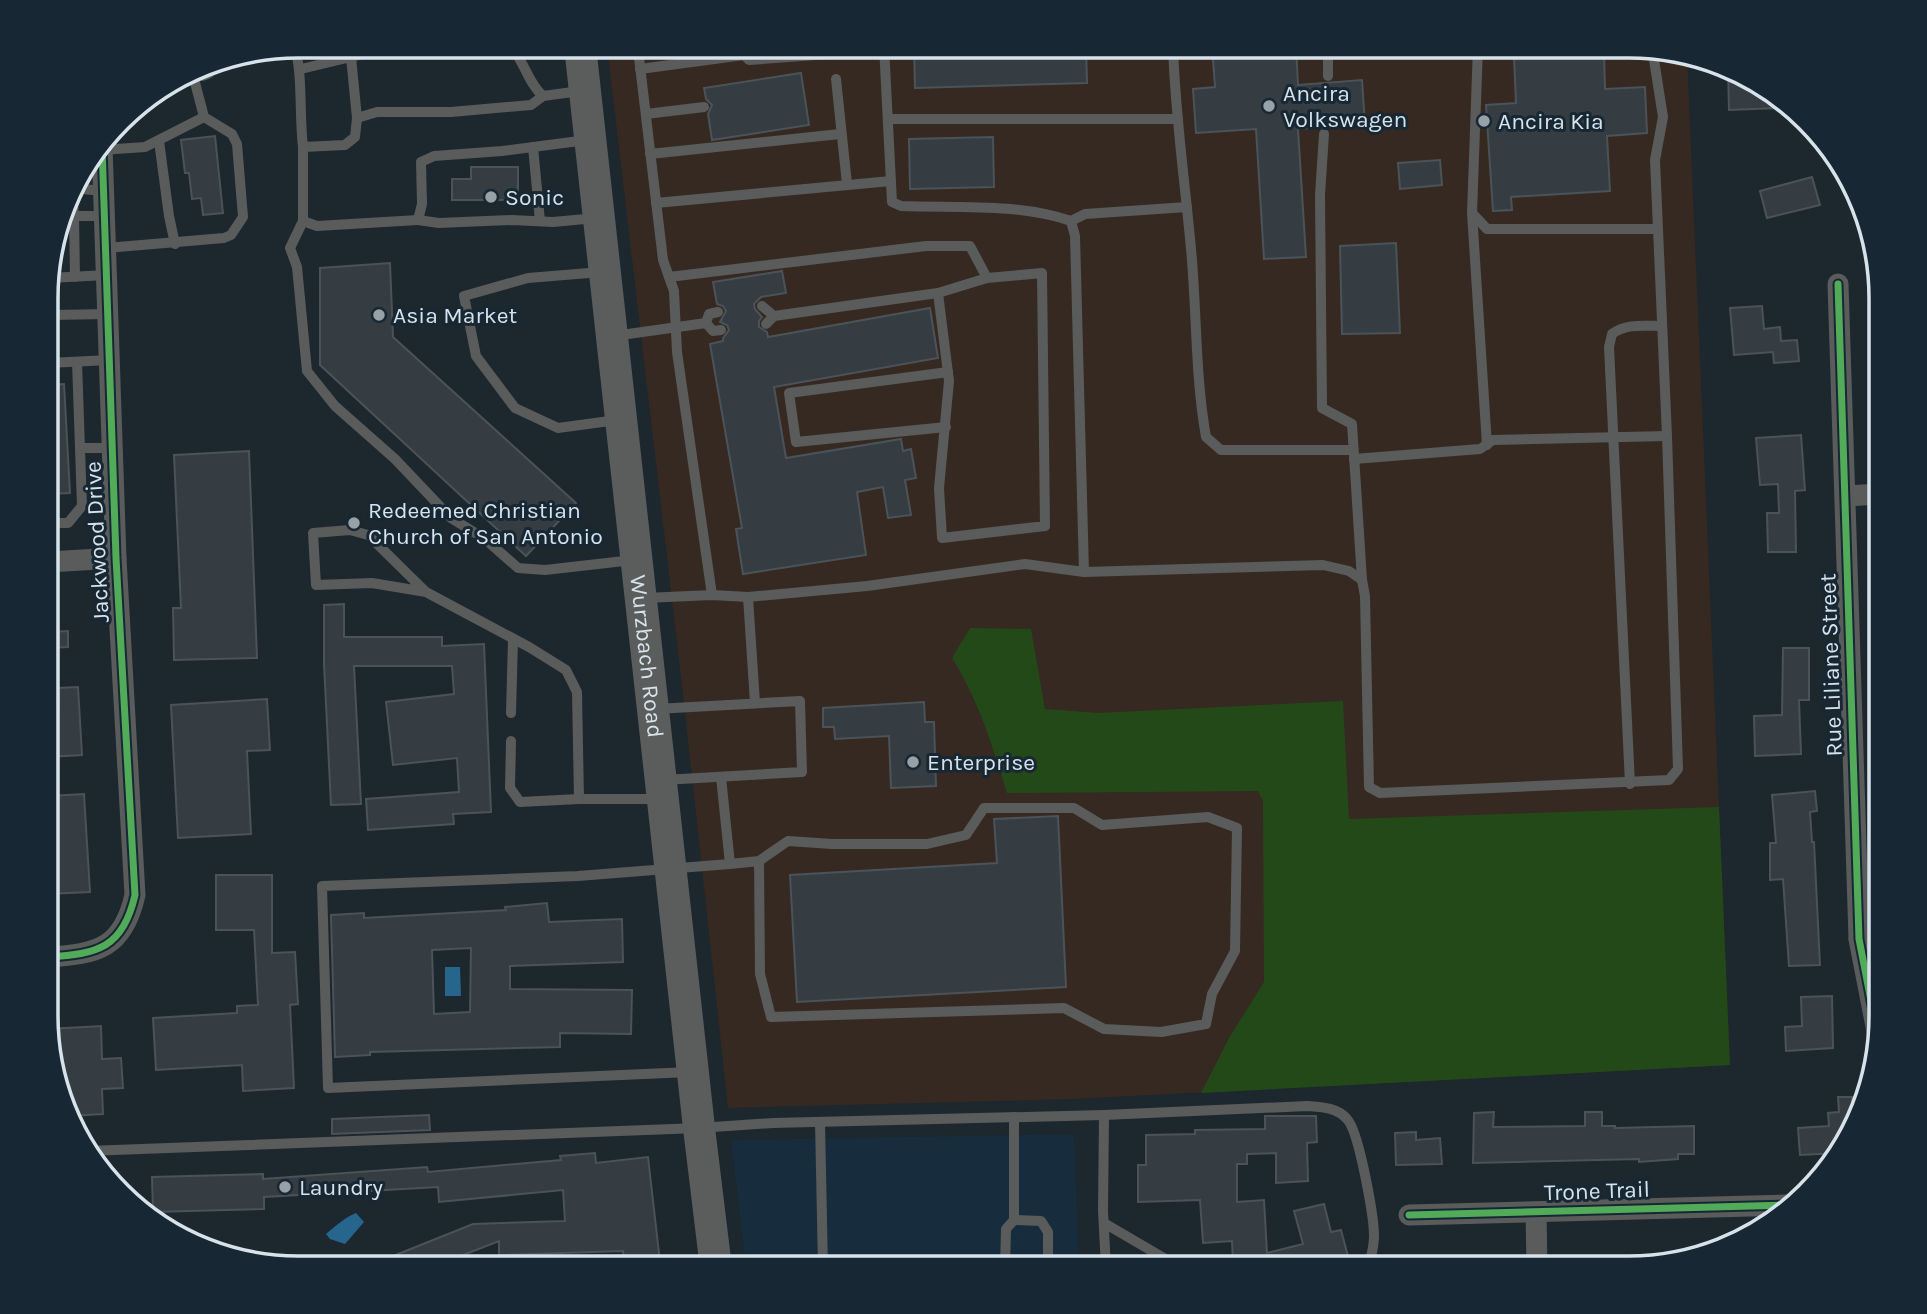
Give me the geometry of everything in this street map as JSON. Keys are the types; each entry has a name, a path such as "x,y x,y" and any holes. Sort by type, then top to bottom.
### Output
{"main road":[{"name":"Wurzbach Road","path":"581,58 715,1256"}],"street":[{"name":"Jackwood Drive","path":"58,956 96,950 109,944 127,925 135,895 116,558 102,158"},
{"name":"Rue Liliane Street","path":"1838,284 1859,939 1869,990"},
{"path":"1845,496 1869,495"},
{"path":"58,561 116,558"},
{"path":"1859,939 1869,939"},
{"name":"Trone Trail","path":"1409,1215 1777,1205"},
{"path":"1536,1212 1537,1256"}],"lane":[{"path":"298,58 301,69 303,222 290,248 297,267 307,371 335,406 395,459 451,518 485,539 517,568 545,570 636,559"},
{"path":"301,69 347,58"},
{"path":"303,147 345,145 355,137 351,58"},
{"path":"521,58 533,87 543,96"},
{"path":"640,58 663,260 674,291 677,352 712,595"},
{"path":"640,69 722,58"},
{"path":"747,58 772,58"},
{"path":"885,58 892,202 901,206 989,208 1057,216 1071,221 1085,214 1187,207"},
{"path":"1174,58 1200,400 1206,437 1221,450 1354,454 1480,449 1493,440 1667,436"},
{"path":"1328,58 1328,76"},
{"path":"1478,58 1472,213 1487,445"},
{"path":"1324,134 1320,195 1322,408 1352,424 1365,596 1368,787 1380,793 1630,784 1669,780 1678,769 1667,436 1656,229 1655,160 1663,117 1654,59"},
{"path":"836,79 847,184"},
{"path":"106,248 224,238 231,235 243,217 237,144 232,134 204,117 194,81"},
{"path":"356,118 377,112 451,113 531,105 543,96 584,90"},
{"path":"646,114 704,107"},
{"path":"111,148 145,147 204,117"},
{"path":"888,120 1178,119"},
{"path":"650,154 840,134"},
{"path":"418,220 422,204 421,162 434,156 590,140"},
{"path":"159,141 175,244"},
{"path":"533,147 540,221"},
{"path":"656,203 891,181"},
{"path":"83,189 104,191"},
{"path":"74,211 75,276"},
{"path":"1472,213 1487,229 1656,229"},
{"path":"74,216 105,216"},
{"path":"303,222 317,226 418,220 540,221 598,217"},
{"path":"1071,221 1075,236 1084,572"},
{"path":"669,277 926,246 970,246 987,278"},
{"path":"604,271 528,278 464,296 476,356 515,408 558,428 620,420"},
{"path":"766,324 774,316 938,293 987,278 1042,273 1045,526 942,538 939,488 946,427 948,372 938,293"},
{"path":"59,277 107,275"},
{"path":"762,306 774,316"},
{"path":"706,324 709,314 718,313"},
{"path":"58,315 108,314"},
{"path":"611,337 706,324"},
{"path":"706,324 713,331 721,330"},
{"path":"1630,784 1609,347 1612,334 1626,326 1662,326"},
{"path":"58,363 110,360"},
{"path":"58,523 68,523 82,506 77,362"},
{"path":"946,427 796,442 789,393 948,372"},
{"path":"80,448 112,448"},
{"path":"426,592 372,583 316,584 313,533 350,530 368,536 426,592 566,670 577,692 579,799"},
{"path":"640,598 712,595 748,597 867,586 1025,564 1084,572 1323,565 1349,571 1362,580"},
{"path":"748,597 755,703"},
{"path":"511,713 513,639"},
{"path":"511,741 510,788 520,802 662,790 721,777 802,772 800,701 653,709"},
{"path":"721,777 730,864"},
{"path":"693,1072 328,1088 322,886 578,876 759,862 788,841 832,845 927,844 966,835 984,807 1074,808 1102,825 1209,817 1237,828 1234,951 1212,994 1206,1024 1161,1032 1104,1029 1064,1008 771,1017 760,974 759,862"},
{"path":"98,1151 1307,1106 1329,1108 1347,1118 1356,1136 1373,1220 1374,1238 1370,1256"},
{"path":"1104,1115 1105,1256"},
{"path":"1005,1256 1006,1229 1014,1220 1014,1117"},
{"path":"820,1122 823,1256"},
{"path":"1014,1220 1041,1221 1048,1232 1048,1256"},
{"path":"1104,1223 1160,1256"}],"shaded area":[{"path":"608,58 1645,58 1687,65 1730,1065 1073,1099 728,1108 682,685"},
{"path":"1074,1134 1079,1256 745,1256 731,1140"}],"green space":[{"path":"970,628 1031,629 1045,709 1098,713 1343,701 1349,819 1719,807 1730,1065 1201,1093 1229,1038 1264,982 1263,801 1258,791 1007,793 977,707 952,658"}],"water":[{"path":"445,967 460,967 461,996 445,996"},
{"path":"356,1213 364,1222 345,1244 330,1239 326,1234"}],"building":[{"path":"914,58 1086,58 1087,83 915,88"},
{"path":"1213,58 1297,58 1298,85 1362,80 1365,124 1298,129 1306,257 1264,259 1256,129 1196,133 1193,89 1215,87"},
{"path":"1514,58 1604,58 1605,89 1645,87 1647,133 1607,136 1610,191 1511,197 1512,210 1493,211 1486,105 1516,103"},
{"path":"801,73 809,125 712,140 708,114 712,105 706,99 704,88"},
{"path":"1728,80 1776,108 1729,110"},
{"path":"215,136 223,213 203,215 201,198 192,199 189,173 185,173 181,140"},
{"path":"993,137 994,187 910,189 909,139"},
{"path":"1440,160 1442,185 1400,189 1398,163"},
{"path":"471,167 518,167 518,200 452,200 452,179 471,179"},
{"path":"1812,177 1820,205 1767,218 1760,191"},
{"path":"1396,243 1400,333 1342,334 1340,246"},
{"path":"390,263 393,337 576,503 526,556 320,365 320,268"},
{"path":"782,271 786,293 761,297 754,304 762,317 759,327 767,332 768,337 930,308 938,358 774,387 786,458 901,439 903,451 911,449 916,478 905,480 911,515 888,518 883,487 857,492 866,555 743,574 736,529 742,528 710,344 723,341 729,330 727,325 720,322 726,311 723,306 717,304 713,282"},
{"path":"1762,306 1764,329 1780,327 1781,341 1797,340 1799,361 1774,363 1773,352 1734,355 1730,308"},
{"path":"58,384 64,384 70,493 58,494"},
{"path":"1801,435 1805,490 1795,491 1796,552 1768,552 1767,513 1779,513 1778,484 1760,485 1756,438"},
{"path":"249,451 257,658 174,660 173,608 181,608 174,455"},
{"path":"344,604 344,637 442,637 442,646 484,644 491,812 453,814 454,824 368,830 366,799 459,792 457,758 393,765 386,702 454,694 452,666 354,666 361,804 331,805 324,605"},
{"path":"68,631 68,647 58,648 58,632"},
{"path":"1783,648 1809,648 1809,700 1799,700 1801,754 1755,756 1754,716 1782,715"},
{"path":"78,687 82,755 58,756 58,688"},
{"path":"267,699 270,750 247,751 251,834 178,838 171,705"},
{"name":"Enterprise","path":"924,702 925,722 934,722 936,786 891,788 889,736 835,739 834,727 823,727 823,708"},
{"path":"1815,791 1817,811 1810,812 1820,965 1789,966 1783,879 1770,880 1770,843 1776,843 1772,795"},
{"path":"84,794 90,892 58,894 58,795"},
{"path":"1058,816 1066,987 797,1002 790,875 997,863 994,819"},
{"path":"216,875 272,875 272,953 295,952 298,1004 290,1005 294,1088 243,1091 242,1065 156,1070 153,1018 237,1013 237,1006 258,1005 254,930 216,930"},
{"path":"547,903 549,922 622,919 623,962 510,966 510,989 632,990 631,1034 560,1033 560,1047 370,1052 370,1055 335,1057 331,915 364,913 364,918 506,910 505,907","holes":["471,948 470,1012 434,1014 432,950"]},
{"path":"1832,996 1833,1048 1786,1051 1785,1027 1802,1026 1801,997"},
{"path":"101,1026 102,1059 121,1058 123,1088 102,1089 103,1114 79,1115 62,1063 58,1028"},
{"path":"1838,1097 1852,1097 1851,1108 1825,1154 1800,1155 1798,1128 1829,1126 1828,1113 1839,1112"},
{"path":"1494,1112 1493,1127 1585,1126 1585,1112 1602,1112 1602,1126 1615,1128 1694,1126 1694,1154 1678,1154 1678,1159 1639,1162 1639,1159 1473,1163 1474,1113"},
{"path":"429,1115 430,1130 332,1134 332,1119"},
{"path":"1265,1116 1316,1116 1317,1142 1307,1143 1308,1181 1276,1183 1276,1153 1247,1154 1247,1164 1237,1164 1237,1202 1264,1200 1267,1253 1303,1244 1294,1211 1324,1204 1331,1232 1341,1230 1348,1256 1233,1256 1232,1241 1203,1243 1200,1200 1138,1202 1138,1165 1146,1165 1146,1135 1195,1134 1195,1130 1265,1129"},
{"path":"1416,1132 1416,1140 1440,1138 1442,1164 1396,1165 1395,1133"},
{"path":"595,1153 596,1163 648,1157 659,1256 624,1256 623,1251 499,1255 499,1241 461,1256 393,1256 473,1224 565,1221 563,1190 439,1202 438,1187 264,1197 264,1209 159,1212 153,1208 152,1177 263,1174 263,1179 427,1167 428,1172 561,1160 560,1156"}],"cycle path":[{"path":"58,956 81,954 106,945 123,927 135,895 116,558 102,158"},
{"path":"1838,284 1859,939 1869,990"},
{"path":"1409,1215 1777,1205"}],"place":[{"name":"Ancira Volkswagen","path":"1269,106"},
{"name":"Ancira Kia","path":"1484,121"},
{"name":"Sonic","path":"491,197"},
{"name":"Asia Market","path":"379,315"},
{"name":"Redeemed Christian Church of San Antonio","path":"354,523"},
{"name":"Enterprise","path":"913,762"},
{"name":"Laundry","path":"285,1187"}]}
